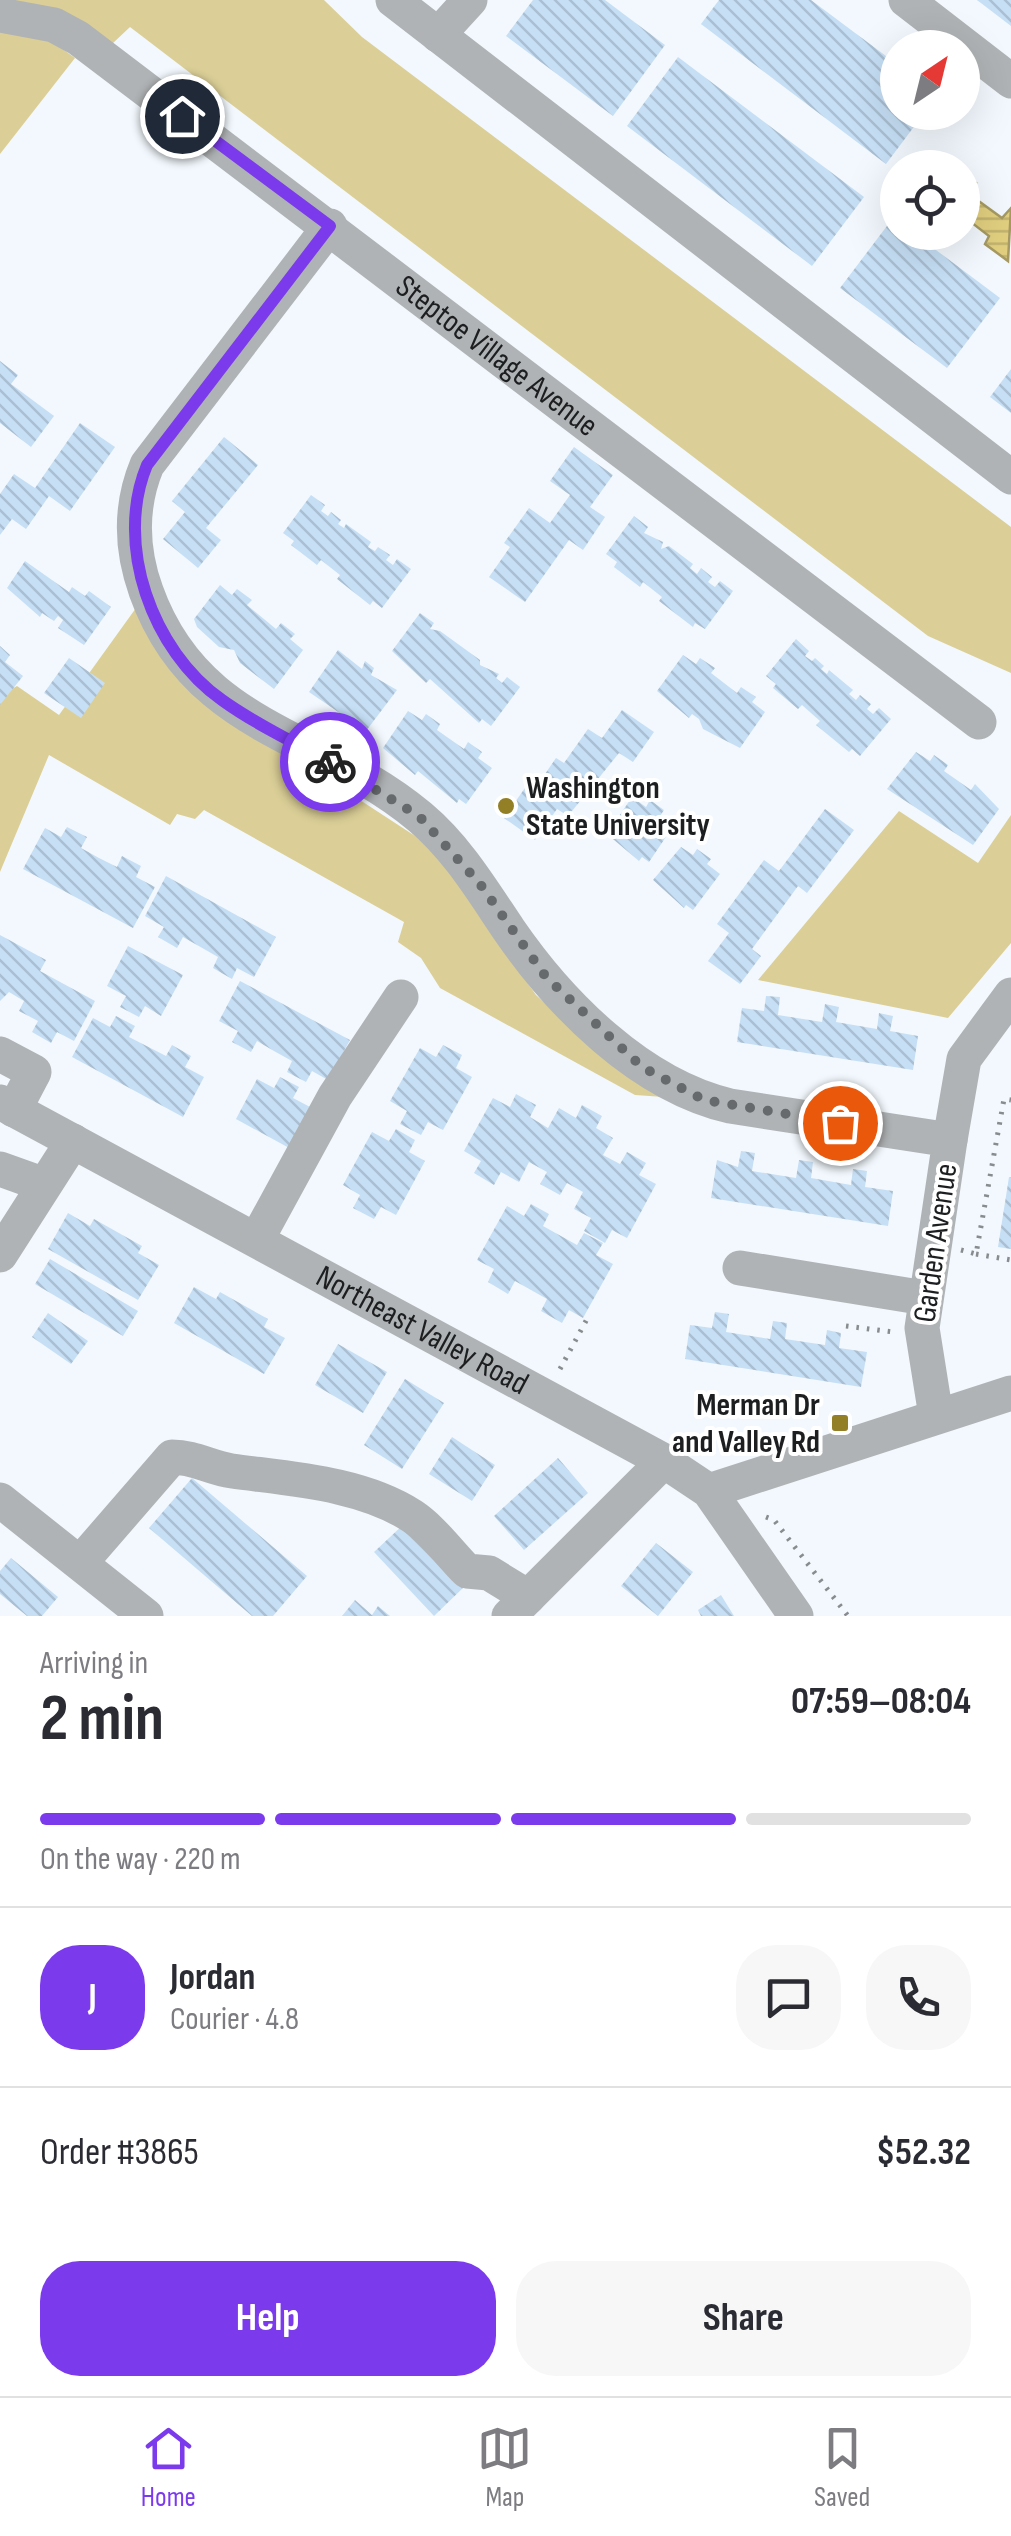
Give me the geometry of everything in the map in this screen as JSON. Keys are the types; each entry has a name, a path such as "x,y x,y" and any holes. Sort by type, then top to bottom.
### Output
{"street":[{"path":"393,0 1011,477"},
{"path":"438,35 470,0"},
{"path":"906,0 1011,81"},
{"name":"Steptoe Village Avenue","path":"0,15 54,25 78,38 980,722"},
{"name":"Garden Avenue","path":"330,226 174,425 140,482 134,550 148,596 170,641 221,700 419,816 480,884 546,977 642,1067 683,1090 730,1106 950,1140 925,1298 924,1362 936,1416"},
{"path":"950,1140 964,1059 1011,995"},
{"path":"257,1239 335,1096 401,997"},
{"path":"0,1054 34,1072 7,1106"},
{"name":"Northeast Valley Road","path":"7,1106 664,1461 709,1492 796,1616"},
{"path":"0,1255 73,1141"},
{"path":"0,1169 42,1184"},
{"path":"740,1268 925,1298"},
{"path":"709,1492 1011,1393"},
{"path":"82,1562 172,1457 192,1456 225,1470 325,1486 381,1500 414,1517 466,1571 489,1572 518,1607 664,1461"},
{"path":"5,1504 146,1616"}],"path":[{"path":"976,1254 1004,1099 1011,1100"},
{"path":"934,1245 1011,1260"},
{"path":"846,1326 900,1332 925,1298"},
{"path":"560,1378 559,1372 587,1319"}],"shaded area":[{"path":"9,0 324,0 362,37 1011,527 1011,673 928,636 130,27 112,44"},
{"path":"0,31 53,42 75,58 0,154"},
{"path":"980,202 1002,218 1011,208 1008,261 985,244 989,236 980,229"},
{"path":"136,608 320,774 432,847 536,995 598,1051 664,1097 635,1095 440,988 421,958 398,942 404,922 204,810 195,819 177,814 170,825 49,755 0,872 0,696 17,686 59,715"},
{"path":"899,811 978,863 1011,815 1011,943 948,1018 758,980"}],"building":[{"path":"533,0 605,0 665,45 613,116 506,36"},
{"path":"719,0 811,0 880,52 880,130 912,130 896,150 880,150 880,159 701,24"},
{"path":"977,0 1011,0 1011,26"},
{"path":"678,57 864,197 812,266 627,126"},
{"path":"880,235 880,250 936,250 1000,298 947,368 840,288"},
{"path":"0,361 18,375 11,384 54,416 31,447 0,423"},
{"path":"1011,369 1011,413 990,397"},
{"path":"80,423 115,447 70,511 49,496 26,529 12,519 0,535 0,494 14,474 35,488"},
{"path":"224,437 258,465 206,528 221,540 198,568 163,539 185,512 172,501"},
{"path":"574,447 613,475 590,507 605,517 583,550 569,540 525,602 489,577 510,547 504,543 529,508 550,523 570,495 550,481"},
{"path":"311,495 325,505 321,511 328,516 331,512 341,520 338,524 344,528 346,524 371,542 368,547 375,551 378,547 390,555 386,560 393,565 397,559 411,569 382,608 373,601 370,605 337,579 340,575 321,560 317,565 291,545 294,541 283,533"},
{"path":"634,516 648,527 644,533 663,542 661,549 669,546 693,564 690,568 697,574 701,568 712,577 708,582 715,587 720,581 733,591 705,629 695,623 693,627 659,601 662,597 643,582 640,587 614,567 617,562 606,554"},
{"path":"25,561 69,592 72,587 85,596 89,591 111,607 84,645 58,628 63,620 58,616 54,621 42,613 40,617 7,588"},
{"path":"220,585 232,595 237,589 252,600 247,605 276,629 281,623 295,634 290,639 303,650 274,689 240,663 234,650 219,647 197,627 194,619"},
{"path":"420,613 434,623 430,629 440,631 480,660 480,665 499,674 496,678 502,683 507,677 520,687 491,726 482,719 479,723 430,679 426,683 392,651"},
{"path":"796,639 809,651 805,656 812,661 815,658 824,666 821,669 827,674 829,670 853,690 849,694 856,700 860,695 871,704 867,709 873,714 879,708 891,719 860,756 852,749 849,752 816,725 820,721 802,705 798,709 773,688 776,684 766,676"},
{"path":"0,646 10,655 5,662 23,676 0,705"},
{"path":"338,650 362,669 365,661 374,668 371,675 397,690 366,731 309,692"},
{"path":"683,655 696,664 700,658 715,668 711,673 737,693 741,687 756,697 752,702 765,712 740,748 703,729 699,719 692,714 689,718 657,691"},
{"path":"69,658 105,683 81,718 44,693"},
{"path":"622,710 654,732 633,762 619,753 568,816 557,809 535,840 504,818 527,785 534,790 556,758 564,763 588,729 602,738"},
{"path":"408,711 422,720 426,714 440,724 437,730 464,749 468,742 482,752 478,758 492,768 466,804 459,799 457,803 418,771 415,775 383,748"},
{"path":"916,752 930,761 934,755 948,765 944,771 971,790 975,784 999,809 973,845 887,789"},
{"path":"632,797 646,807 650,800 664,810 660,816 674,825 649,862 642,857 639,861 607,834"},
{"path":"825,809 854,830 807,893 798,886 752,949 761,956 740,984 708,961 729,933 717,924 764,860 779,871"},
{"path":"67,827 87,837 81,848 99,858 117,867 122,856 141,866 136,877 155,887 133,928 23,869 45,828 61,837"},
{"path":"681,847 693,855 697,849 711,859 707,864 720,874 693,910 686,905 684,908 653,880"},
{"path":"166,876 276,937 254,977 237,968 232,979 213,968 218,957 183,937 177,948 158,937 164,927 145,916"},
{"path":"0,935 46,960 40,971 95,1001 74,1041 57,1032 51,1043 32,1032 38,1021 19,1011 24,1001 9,992 0,1001"},
{"path":"128,946 183,975 161,1016 145,1006 139,1017 120,1007 126,996 107,986"},
{"path":"240,981 350,1040 328,1080 312,1071 306,1082 287,1072 292,1061 257,1041 251,1052 232,1042 238,1031 219,1021"},
{"path":"766,996 780,997 778,1015 822,1022 825,1004 839,1007 836,1022 877,1029 879,1013 893,1016 890,1031 918,1036 913,1070 737,1042 742,1008 764,1011"},
{"path":"116,1016 135,1026 129,1037 166,1056 172,1045 191,1056 185,1067 204,1077 183,1117 72,1057 93,1018 110,1027"},
{"path":"443,1045 462,1055 456,1068 472,1077 443,1130 428,1122 421,1135 400,1124 407,1111 390,1101 420,1048 436,1057"},
{"path":"280,1077 299,1087 293,1098 312,1108 291,1149 236,1119 257,1079 274,1088"},
{"path":"516,1094 536,1105 530,1117 548,1128 559,1108 576,1118 582,1105 602,1116 596,1128 613,1138 603,1155 620,1164 627,1152 646,1163 639,1175 656,1184 627,1238 612,1230 605,1243 584,1231 591,1218 574,1209 583,1192 567,1183 560,1195 540,1184 547,1172 529,1162 519,1182 501,1172 494,1185 474,1173 481,1161 464,1151 493,1098 510,1107"},
{"path":"396,1129 415,1140 409,1152 425,1161 396,1215 381,1207 374,1219 353,1208 360,1195 343,1185 372,1132 389,1141"},
{"path":"741,1151 755,1153 752,1171 796,1178 799,1160 813,1162 811,1178 851,1185 853,1169 867,1171 865,1187 893,1191 888,1226 711,1198 717,1160 738,1167"},
{"path":"1011,1177 1011,1249 998,1247"},
{"path":"531,1204 549,1214 543,1226 577,1245 584,1233 603,1243 596,1255 613,1264 583,1318 569,1310 562,1323 541,1311 547,1299 515,1281 508,1294 488,1282 494,1269 477,1260 507,1206 524,1216"},
{"path":"68,1213 90,1226 94,1219 142,1246 138,1253 159,1265 138,1300 48,1249"},
{"path":"50,1259 138,1311 123,1336 35,1284"},
{"path":"194,1287 216,1299 220,1292 268,1319 264,1327 285,1338 264,1374 174,1323"},
{"path":"715,1312 729,1314 726,1332 770,1339 773,1321 787,1323 785,1339 825,1345 827,1330 841,1333 839,1348 867,1352 861,1387 685,1359 690,1325 712,1328"},
{"path":"48,1313 88,1341 71,1364 32,1337"},
{"path":"338,1344 387,1372 363,1413 315,1385"},
{"path":"405,1379 444,1403 402,1469 364,1445"},
{"path":"452,1437 495,1465 472,1501 429,1474"},
{"path":"558,1458 588,1493 524,1550 494,1516"},
{"path":"192,1478 307,1576 273,1616 252,1616 149,1528"},
{"path":"404,1524 464,1587 434,1616 374,1552"},
{"path":"656,1543 693,1572 658,1616 621,1586"},
{"path":"11,1558 58,1597 42,1616 27,1616 0,1594 0,1571"},
{"path":"721,1595 734,1616 701,1616 698,1610"},
{"path":"355,1600 372,1615 378,1606 390,1616 342,1616"}],"way so far":[{"path":"330,762 419,816 480,884 510,932 546,977 642,1067 704,1100 840,1123"}],"place":[{"name":"Washington State University","path":"506,806"},
{"name":"Merman Dr and Valley Rd","path":"840,1423"}],"route":[{"path":"182,116 330,226 147,465 135,505 134,550 158,620 200,680 221,700 330,762"}]}
